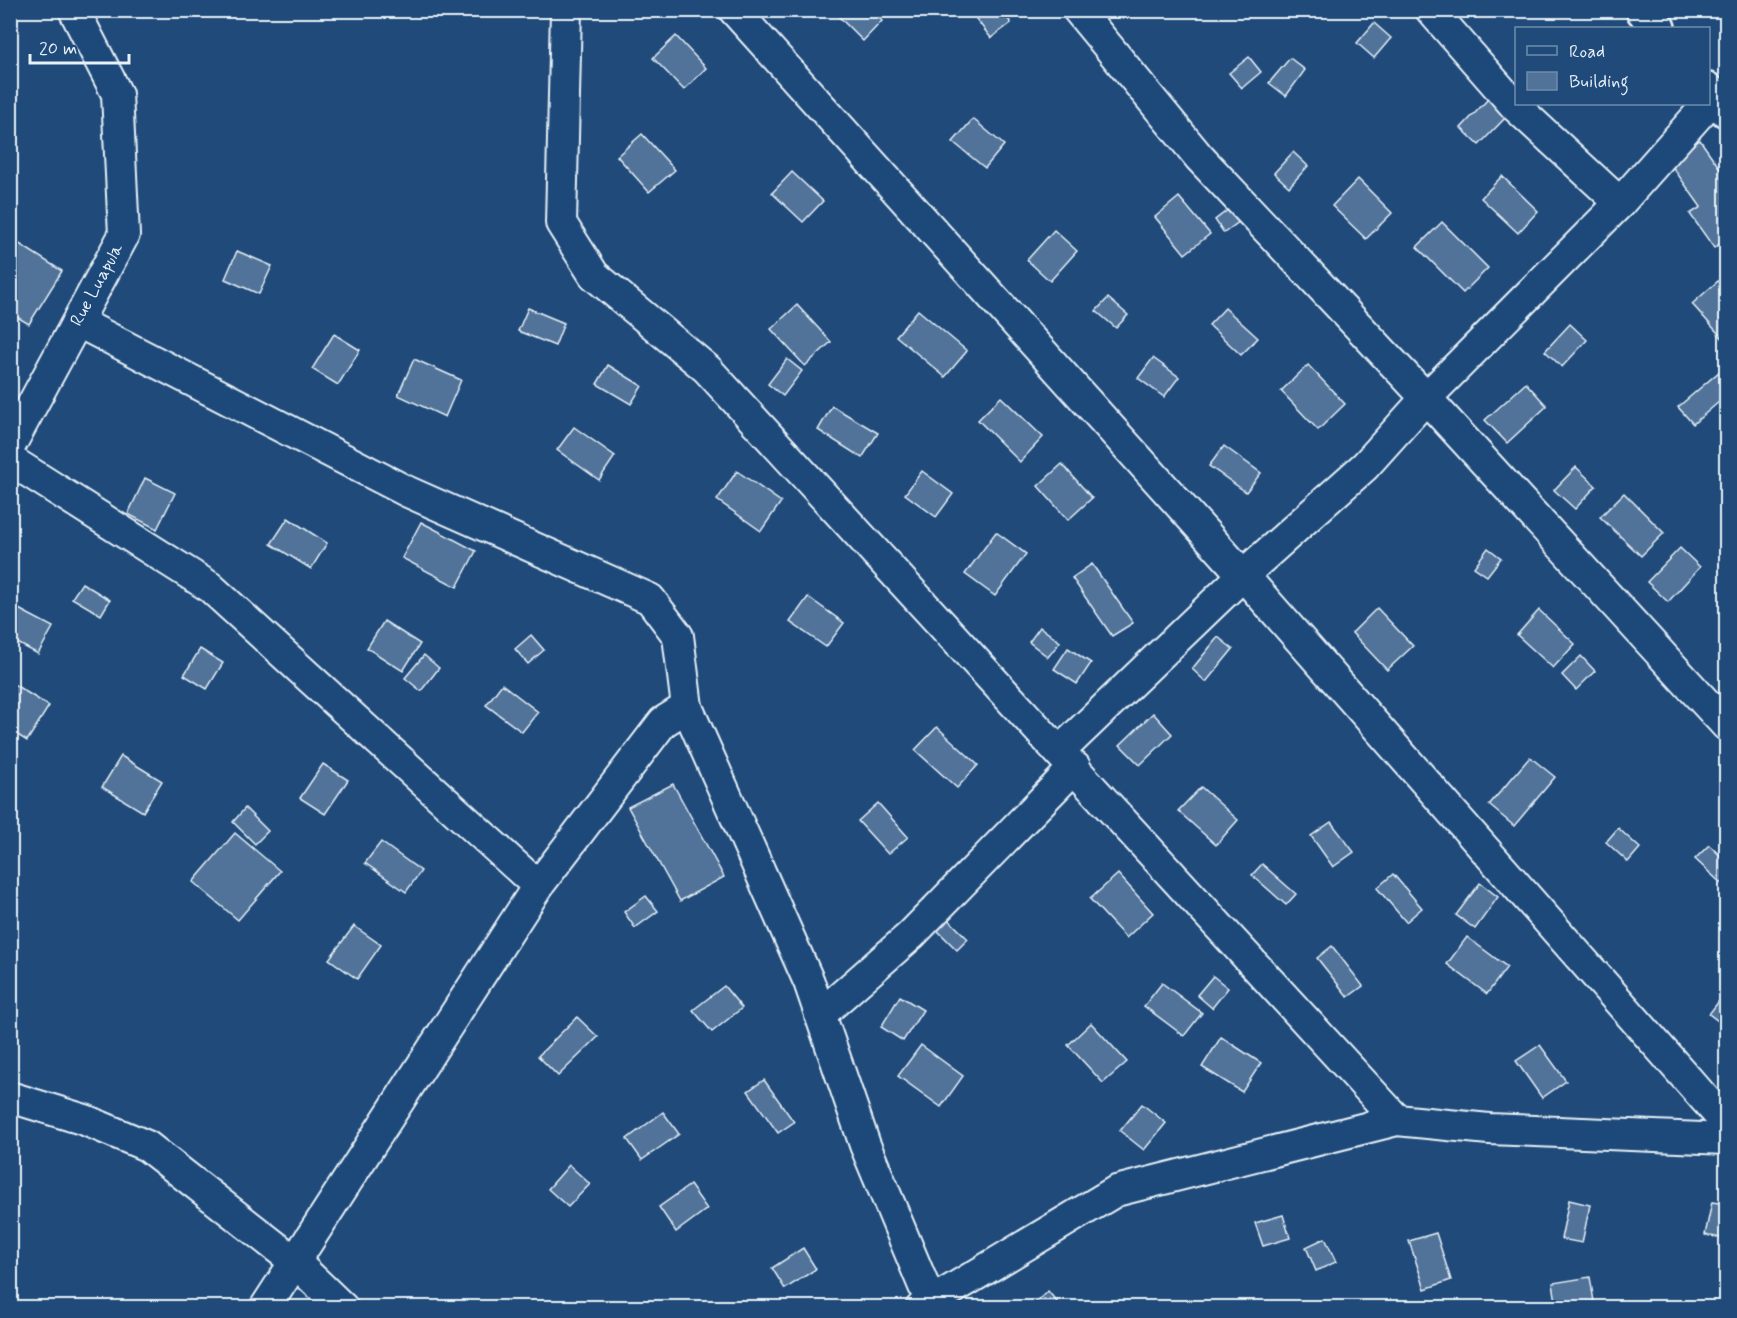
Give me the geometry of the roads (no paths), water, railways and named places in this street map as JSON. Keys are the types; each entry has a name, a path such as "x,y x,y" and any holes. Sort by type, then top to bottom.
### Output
{"highway":[{"path":"1644,10 1657,27"}],"street":[{"name":"Rue Luapula","path":"10,447 124,235 117,94 74,10"},
{"path":"567,10 561,223 594,275 707,369 1396,1120"},
{"path":"734,10 1243,575 1726,1123"},
{"path":"1078,10 1199,157 1426,398 1726,725"},
{"path":"1431,10 1516,107 1620,203"},
{"path":"820,1015 911,935 1067,759 1243,575 1365,466 1426,398 1620,203 1709,105"},
{"path":"78,322 406,491 650,599 678,636 687,707 809,982 865,1145 928,1306 1116,1191 1396,1120 1489,1129 1726,1139"},
{"path":"10,460 210,587 538,886"},
{"path":"265,1308 538,886 663,722 687,707"},
{"path":"10,1097 85,1119 147,1146 294,1261 343,1308"}]}
